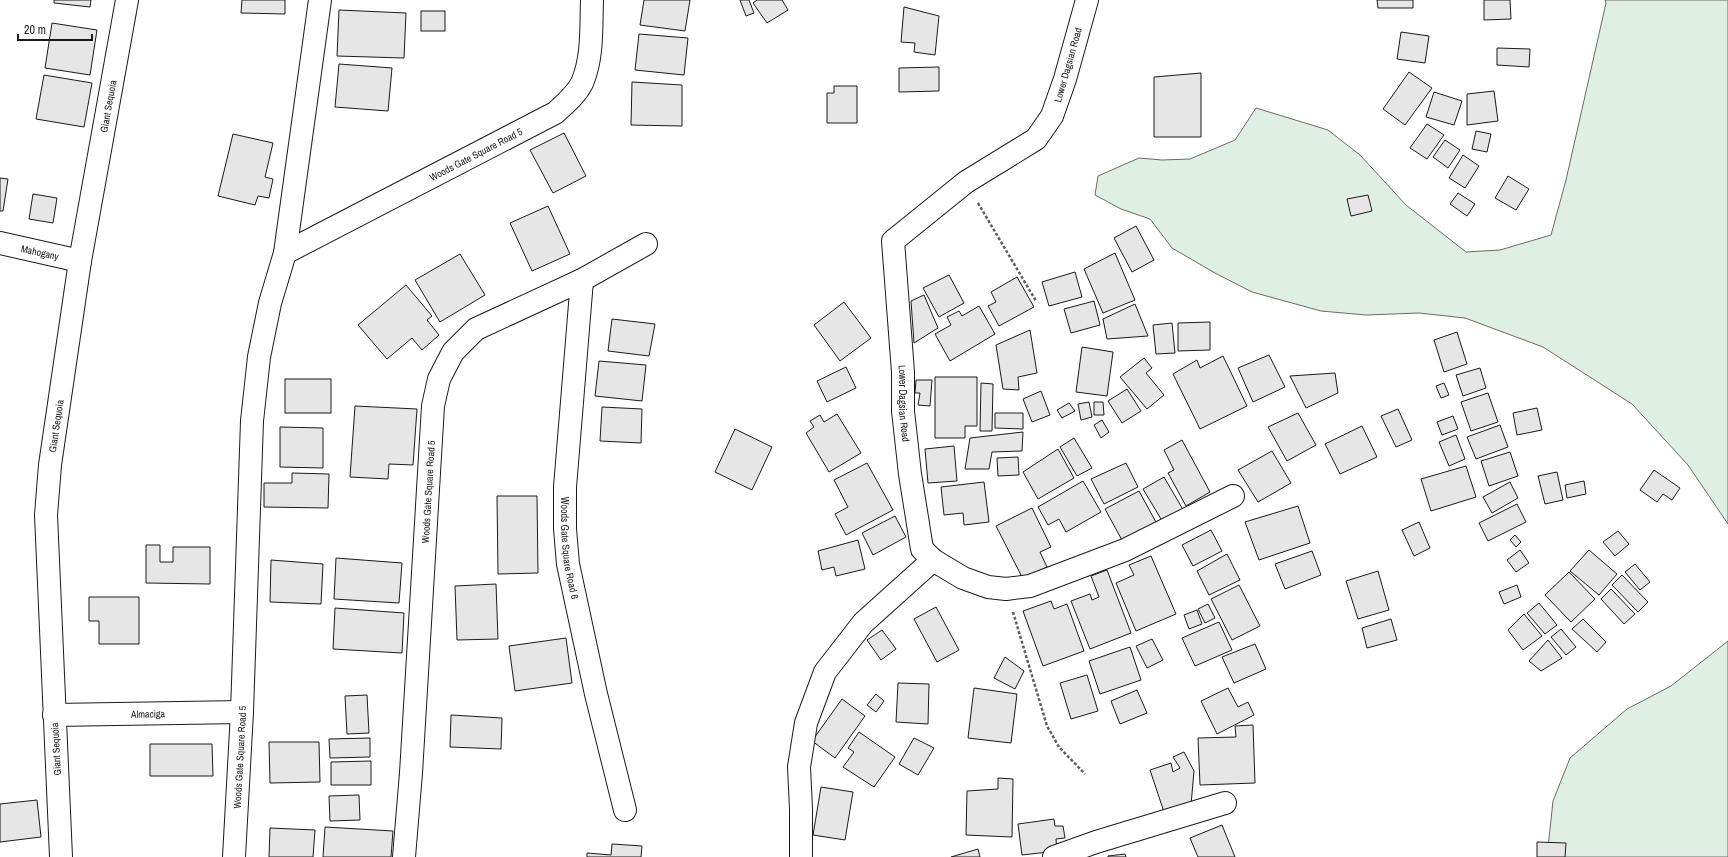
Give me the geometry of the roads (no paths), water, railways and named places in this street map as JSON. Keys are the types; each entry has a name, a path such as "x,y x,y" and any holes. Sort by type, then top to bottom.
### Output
{"street":[{"name":"Giant Sequoia","path":"61,857 46,515 50,465 80,261 127,0"},
{"name":"Woods Gate Square Road 5","path":"234,857 242,712 252,421 259,357 270,303 285,253 320,0"},
{"name":"Woods Gate Square Road 5","path":"285,253 555,113 572,98 582,83 589,59 592,0"},
{"name":"Lower Dagsian Road","path":"1087,0 1065,79 1052,116 1036,138 966,182 893,241 903,372 903,411 910,474 922,549 933,560 964,578 988,587 1006,589 1030,586 1118,553 1233,496"},
{"name":"Mahogany","path":"0,244 80,261"},
{"name":"Woods Gate Square Road 5","path":"404,857 411,773 433,406 439,379 453,352 476,329 582,280 646,244"},
{"name":"Woods Gate Square Road 6","path":"582,280 565,487 565,528 570,572 601,717 625,810"},
{"path":"801,857 799,767 806,723 825,672 863,623 933,560"},
{"name":"Almaciga","path":"54,714 242,712"},
{"path":"1054,857 1097,849 1225,803"}]}
